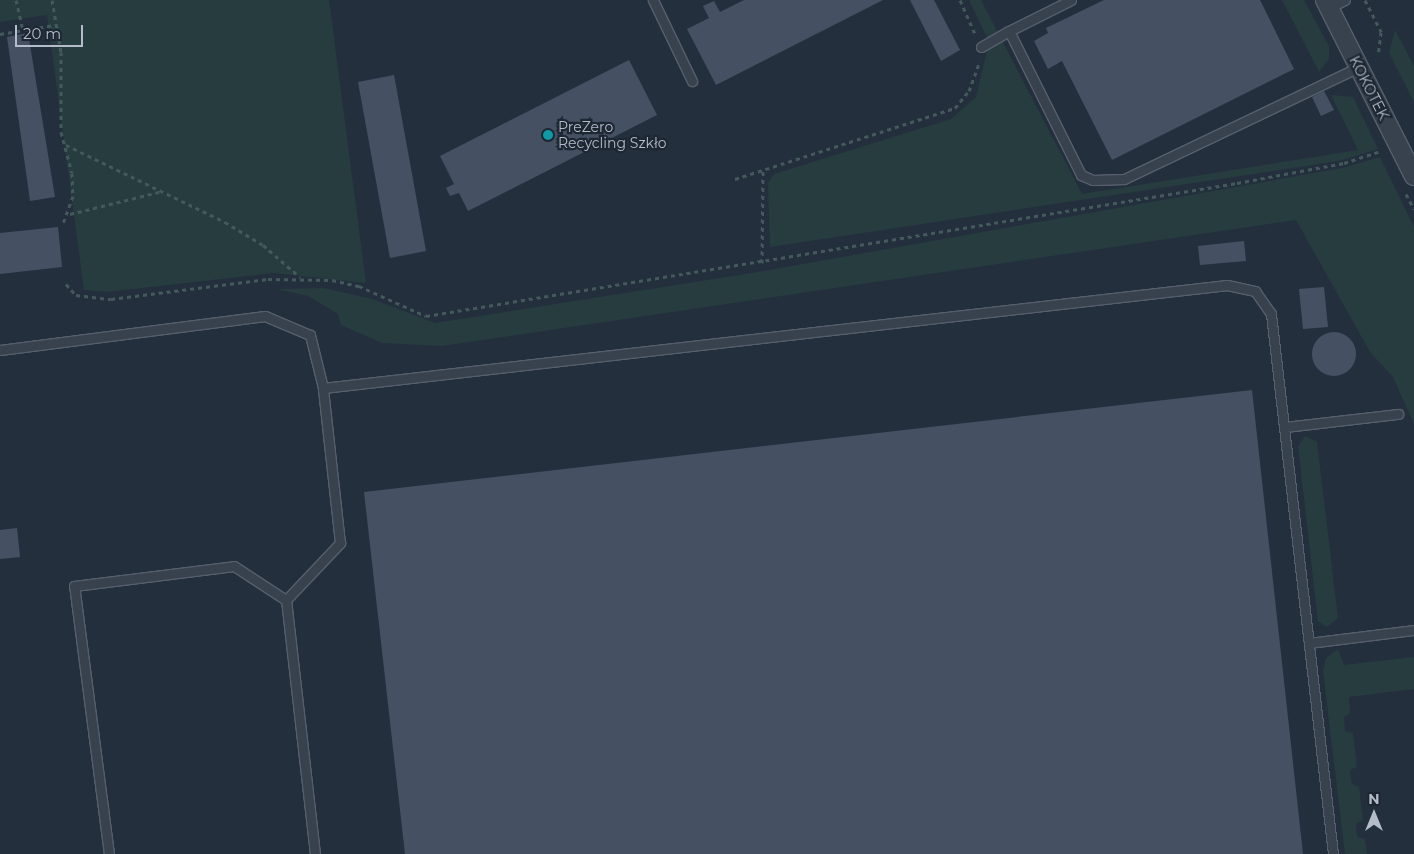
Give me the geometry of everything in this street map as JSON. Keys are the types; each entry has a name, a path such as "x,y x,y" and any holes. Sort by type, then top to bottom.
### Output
{"street":[{"name":"KOKOTEK","path":"1327,4 1414,176"}],"lane":[{"path":"653,0 692,81"},
{"path":"981,47 1071,0"},
{"path":"1327,4 1345,0"},
{"path":"1009,31 1081,175 1093,180 1124,179 1358,67"},
{"path":"323,388 1227,285 1256,290 1271,314 1333,854"},
{"path":"0,350 265,316 310,335 323,388 340,542 286,600 315,854"},
{"path":"1285,427 1398,414"},
{"path":"109,854 74,586 234,566 286,600"},
{"path":"1309,643 1414,630"}],"path":[{"path":"16,0 23,30"},
{"path":"52,0 54,25 61,52 61,132 66,145 73,180 70,214 63,223"},
{"path":"735,179 955,108 979,70 981,47 960,0"},
{"path":"1365,0 1381,32 1376,52 1380,60"},
{"path":"0,34 54,25"},
{"path":"66,145 263,245 301,277"},
{"path":"66,284 76,295 111,299 301,277 359,286 426,316 762,263 1344,163 1370,152 1400,150"},
{"path":"762,263 763,170"},
{"path":"70,214 159,192"}],"green space":[{"path":"0,0 329,0 366,283 273,273 107,292 84,290 47,15 0,22"},
{"path":"969,0 981,0 1082,194 1358,150 1331,95 1353,97 1378,149 1339,161 770,247 768,183 774,174 951,119 976,97 989,42"},
{"path":"1282,0 1304,0 1329,46 1329,59 1319,72"},
{"path":"1395,30 1414,66 1414,102 1389,53"},
{"path":"1380,157 1414,227 1414,424 1393,377 1370,352 1296,220 442,346 382,343 341,325 338,314 308,296 277,289 324,288 372,299 435,323 758,272 1342,168"},
{"path":"1305,436 1317,442 1338,618 1327,627 1318,621 1298,446"},
{"path":"1338,649 1344,665 1414,657 1414,689 1349,697 1350,713 1344,717 1345,731 1353,733 1357,767 1350,770 1352,784 1359,787 1363,820 1356,824 1357,837 1365,839 1367,854 1345,854 1323,671 1326,658"}],"building":[{"path":"744,0 883,0 716,85 687,29 709,18 703,6 714,1 720,12"},
{"path":"910,0 934,0 960,50 941,61"},
{"path":"1104,0 1260,0 1294,69 1112,160 1062,61 1048,69 1034,41 1048,33 1046,28"},
{"path":"28,33 55,197 30,201 7,37"},
{"name":"PreZero Recycling Szkło","path":"629,60 657,115 468,211 459,193 450,196 446,188 454,184 440,156"},
{"path":"394,75 426,251 390,258 358,82"},
{"path":"1324,91 1334,110 1321,116 1312,97"},
{"path":"58,227 62,267 0,274 0,233"},
{"path":"1244,241 1246,261 1200,265 1198,246"},
{"path":"1324,287 1328,327 1303,329 1299,289"},
{"path":"1338,332 1350,338 1355,345 1355,363 1350,370 1343,375 1330,376 1322,373 1315,366 1312,350 1315,342 1322,335"},
{"path":"1252,390 1303,854 405,854 364,492"},
{"path":"17,528 20,557 0,559 0,530"}],"place":[{"name":"PreZero Recycling Szkło","path":"548,135"}]}
